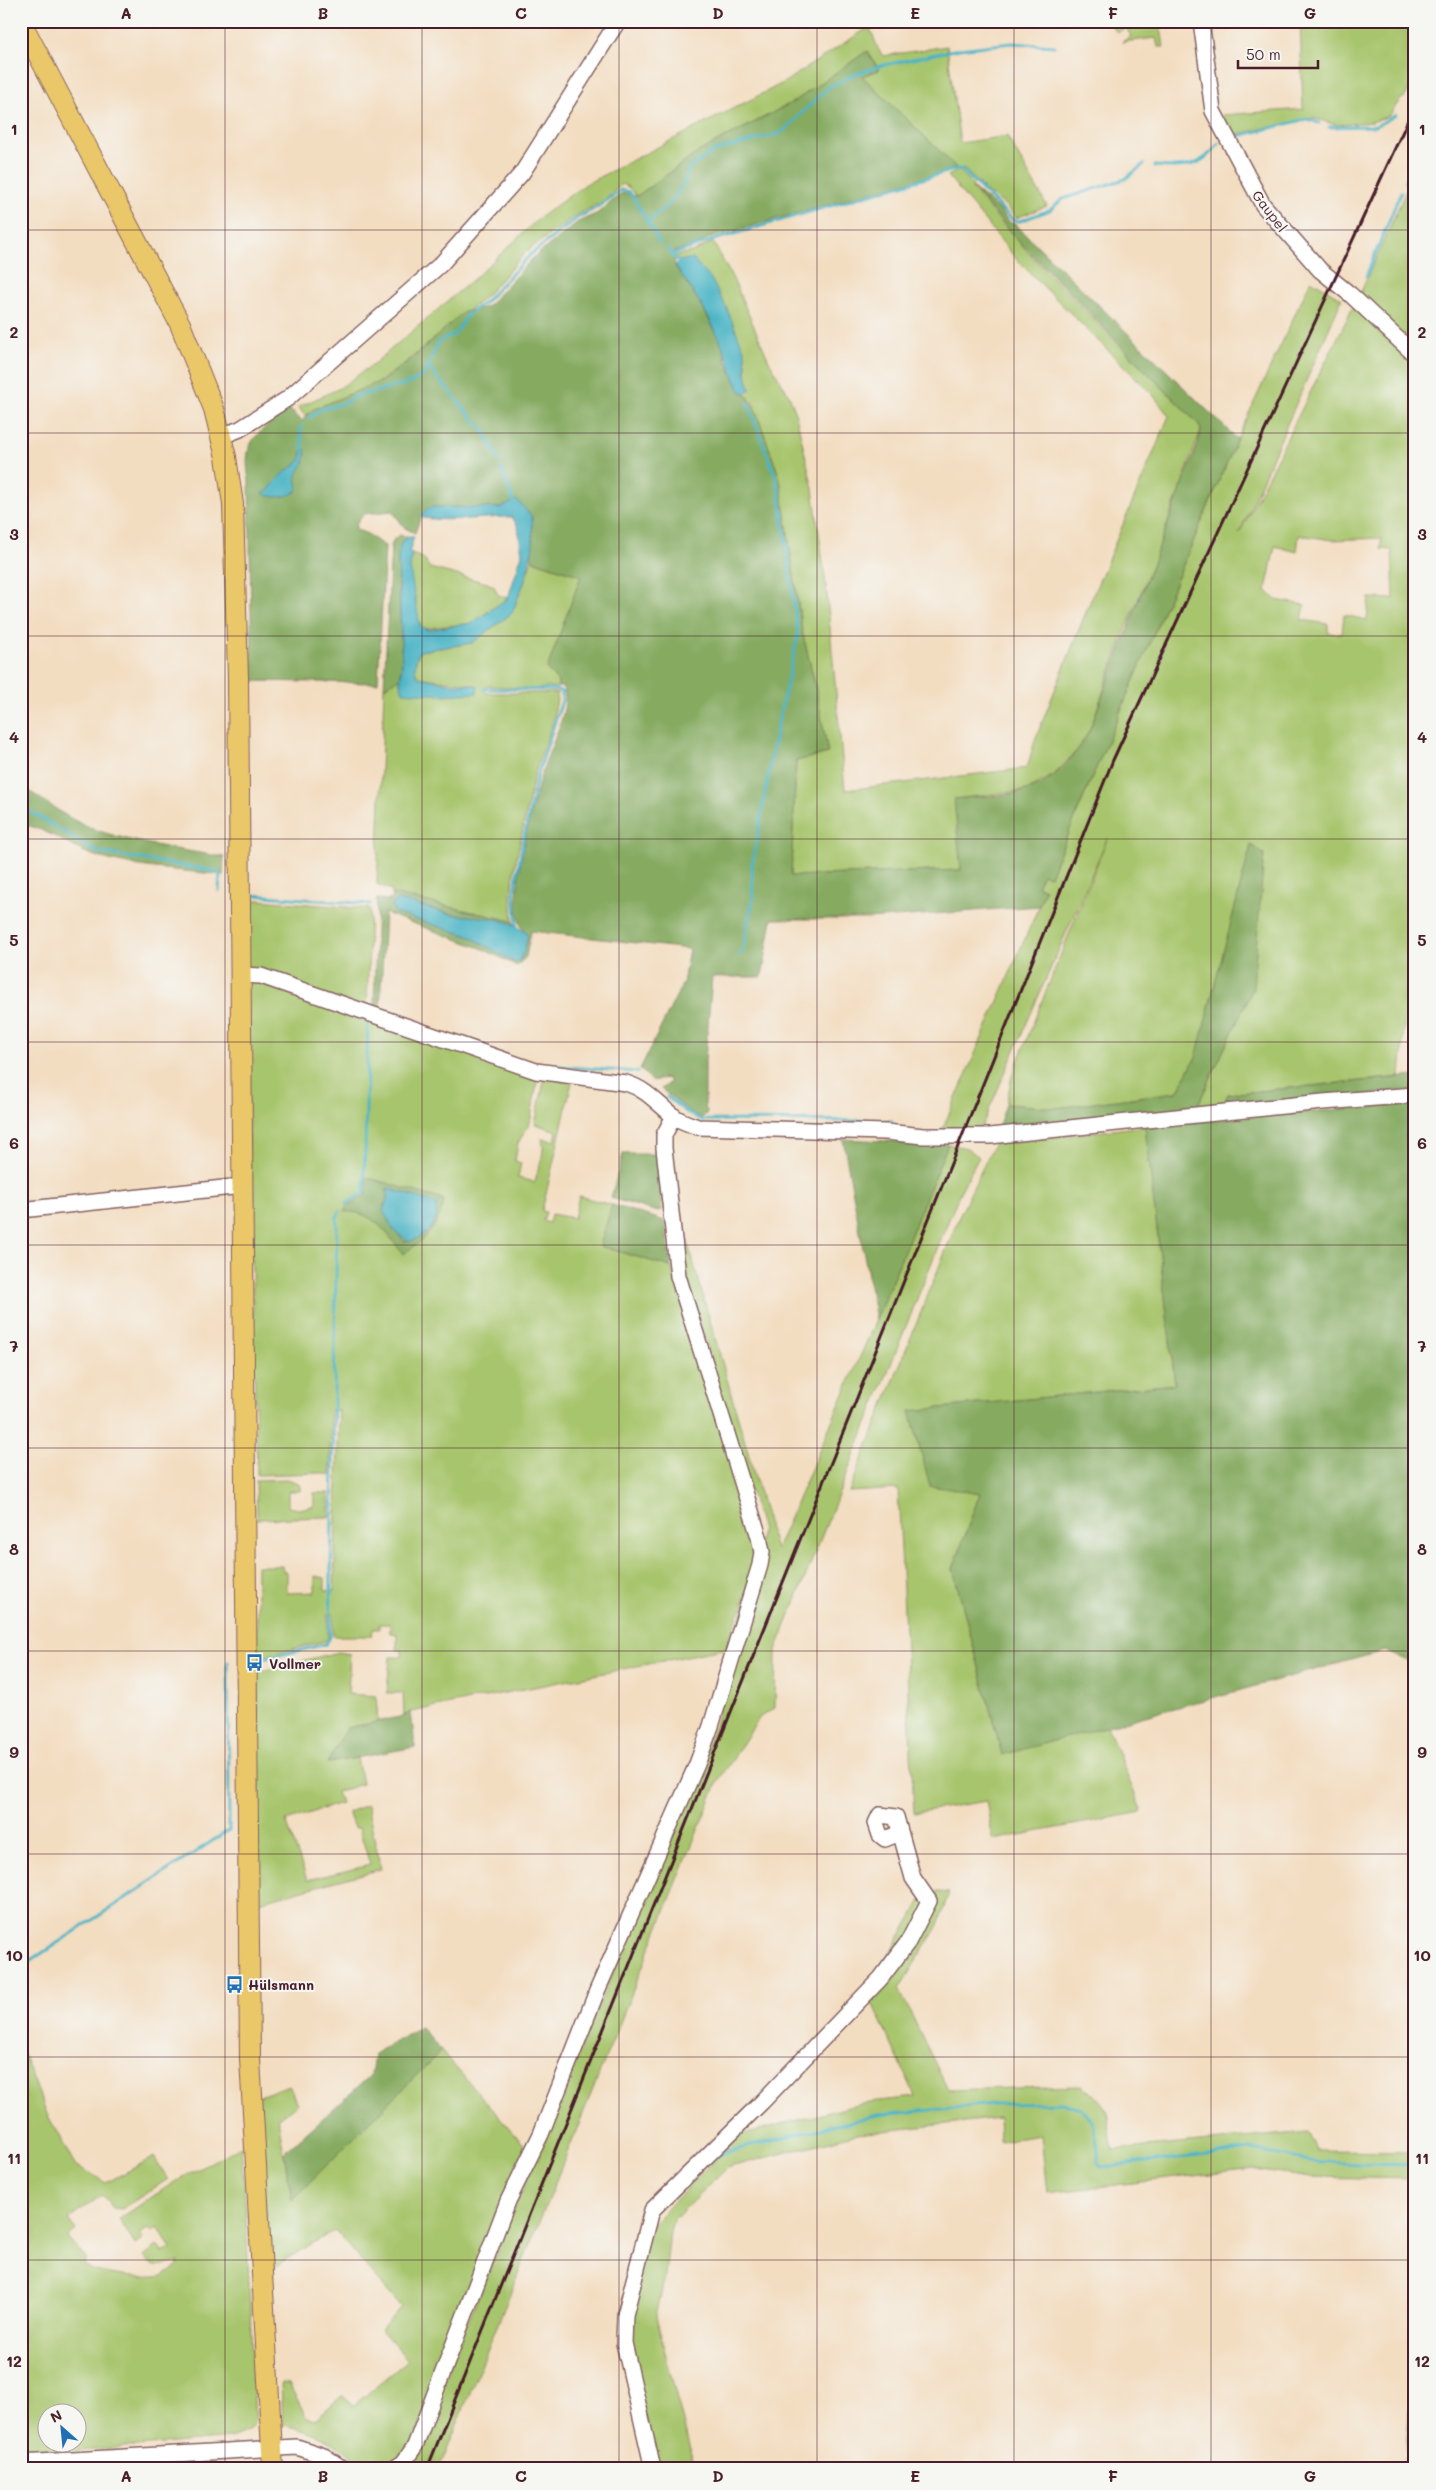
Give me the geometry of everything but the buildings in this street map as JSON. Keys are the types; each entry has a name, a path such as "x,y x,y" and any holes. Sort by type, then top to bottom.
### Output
{"main road":[{"path":"21,22 180,324 204,379 222,436 231,490 234,533 240,975 250,2059 273,2469"}],"street":[{"path":"222,436 240,429 287,399 442,264 522,173 618,21"},
{"name":"Gaupel","path":"1201,21 1213,110 1263,205 1308,258 1415,355"},
{"path":"240,975 261,976 536,1071 626,1083 638,1087 651,1095 674,1116 698,1128 990,1136 1323,1102 1415,1095"},
{"path":"393,2469 403,2462 415,2446 508,2201 542,2134 597,1991 696,1764 711,1726 760,1565 762,1552 759,1537 678,1276 664,1148 664,1135 674,1116"},
{"path":"21,1210 242,1186"},
{"path":"653,2469 624,2343 625,2315 652,2210 762,2102 881,1978 908,1942 929,1900 913,1878 900,1833"},
{"path":"21,2463 273,2448 305,2449 324,2456 343,2469"}],"green space":[{"path":"1106,21 1160,21 1164,47 1158,47 1156,38 1122,42 1131,36 1126,28 1117,32"},
{"path":"1300,21 1415,21 1415,76 1405,97 1400,100 1389,116 1372,122 1337,125 1313,118 1233,135 1222,115 1303,109"},
{"path":"869,27 883,56 947,46 960,143 1007,136 1047,206 1016,218 1004,204 988,193 963,168 959,170 861,76 879,70 868,51 795,101 700,151 637,196 622,184 605,200 574,217 527,251 485,297 381,381 313,410 305,416 298,407 340,388 376,362 476,277 539,218 586,184 783,83"},
{"path":"867,51 879,70 862,76 956,167 948,171 709,238 696,245 673,252 675,266 699,301 724,348 726,360 740,391 745,393 756,411 780,479 802,631 815,684 828,753 796,761 791,876 961,870 954,799 1001,795 1027,790 1047,780 1064,766 1079,748 1090,729 1198,444 1201,430 1199,425 1020,242 972,187 1000,210 1009,222 1016,225 1237,439 1050,876 1043,874 1037,886 1045,889 1039,906 868,919 772,919 762,977 712,977 705,1060 705,1108 708,1112 702,1118 691,1113 661,1089 670,1082 667,1078 652,1081 640,1069 683,983 689,949 531,931 526,957 517,966 481,948 385,913 380,1009 374,1006 377,899 392,900 392,894 513,921 515,925 491,919 452,914 397,900 396,913 469,936 514,962 521,959 528,935 521,926 518,915 518,882 521,862 535,797 545,764 560,726 565,704 563,687 558,687 558,682 547,669 581,576 532,560 532,518 528,512 513,501 506,507 500,508 433,507 423,514 415,533 405,528 392,511 364,514 356,524 356,530 369,535 385,546 378,683 252,681 248,454 250,445 261,431 289,409 302,421 312,410 381,381 413,358 463,312 487,307 533,258 578,222 598,213 622,193 637,196 700,151 795,101"},
{"path":"959,170 973,184 972,188 1026,250 1171,396 1199,425 1201,430 1154,561 1124,633 1090,729 1081,746 1054,775 1027,790 955,799 961,870 791,876 796,761 828,753 815,684 802,631 780,479 753,403 745,393 750,389 746,374 746,362 685,260 679,261 675,256 695,251 713,242 733,279 770,363 789,395 795,411 813,489 826,585 845,790 1027,768 1035,740 1088,607 1169,416 1153,395 1018,261 948,176"},
{"path":"1415,171 1415,348 1359,296"},
{"path":"1311,280 1342,299 1239,534 1353,307 1415,365 1415,894 1400,1077 1228,1094 1222,1107 1197,1107 1253,988 1196,1057 1177,1092 1056,1108 1006,1104 1012,1076 1107,839 981,1128 943,1128 1039,906 1045,889 1037,886 1043,874 1050,876 1237,439","holes":["1299,535 1333,540 1381,538 1381,549 1392,550 1394,599 1369,598 1367,620 1344,615 1342,634 1328,633 1328,624 1302,620 1305,605 1276,600 1266,590 1275,546 1297,552"]},
{"path":"400,535 408,537 404,539 398,557 402,665 400,678 384,687 391,546 394,539"},
{"path":"412,554 423,558 430,568 487,583 494,586 498,595 508,598 472,623 423,629 420,626 412,590 410,563"},
{"path":"532,560 581,576 547,669 558,682 558,687 533,689 488,686 484,689 486,693 558,693 553,722 535,772 516,861 511,893 513,921 392,894 391,890 377,884 384,687 400,678 400,683 429,692 446,694 464,690 475,685 418,677 415,667 418,654 420,651 472,643 512,613"},
{"path":"29,791 71,819 89,828 145,843 224,857 223,875 160,869 113,861 88,853 41,830 21,824 21,802"},
{"path":"1251,845 1264,854 1253,988 1197,1107 998,1128 1006,1104 1056,1108 1177,1092 1196,1057"},
{"path":"246,899 370,909 367,1009 245,968"},
{"path":"245,979 538,1076 530,1123 518,1143 515,1161 521,1163 518,1178 535,1182 542,1155 542,1139 555,1141 557,1131 535,1124 545,1077 572,1082 542,1211 546,1212 543,1221 549,1223 551,1214 574,1218 579,1196 612,1205 600,1246 671,1267 752,1536 753,1550 750,1579 727,1648 411,1712 404,1716 403,1693 387,1693 390,1657 402,1657 402,1650 397,1650 397,1634 390,1633 390,1624 379,1624 379,1629 373,1629 372,1636 333,1636 333,1614 328,1614 328,1637 325,1641 257,1658 257,1566 282,1566 283,1572 287,1572 287,1593 315,1592 315,1576 325,1578 325,1590 334,1591 339,1411 331,1409 330,1475 320,1473 257,1475"},
{"path":"1415,1076 1415,1090 1222,1107 1228,1094"},
{"path":"1415,1103 1415,1664 1384,1651 1002,1755 953,1569 980,1493 930,1486 910,1411 1175,1384 1145,1126"},
{"path":"1145,1126 1175,1384 911,1411 980,1493 953,1569 1002,1754 1107,1726 1142,1812 993,1840 986,1801 914,1813 898,1489 849,1492 959,1217 994,1144"},
{"path":"843,1139 948,1144 876,1320"},
{"path":"948,1144 967,1148 979,1157 960,1192 776,1650 775,1708 760,1717 717,1783 439,2469 409,2469 421,2445 431,2410 715,1726 762,1530 683,1267 679,1243 687,1240 776,1550 876,1320"},
{"path":"623,1154 657,1154 662,1210 654,1211 611,1198"},
{"path":"366,1177 444,1200 435,1226 419,1243 403,1254 385,1231 371,1219 354,1212 344,1212 347,1206 366,1195","holes":["387,1188 435,1203 437,1214 405,1242 388,1221 383,1206 387,1201"]},
{"path":"612,1205 665,1221 671,1267 600,1246"},
{"path":"288,1479 300,1484 300,1491 288,1491 288,1507 299,1509 314,1506 314,1493 329,1493 329,1517 257,1519 256,1480"},
{"path":"338,1652 350,1654 348,1694 376,1696 378,1722 347,1728 328,1763 357,1758 362,1784 337,1792 341,1803 286,1821 307,1880 370,1865 359,1828 354,1828 348,1812 367,1805 381,1869 255,1903 258,1818 258,1672"},
{"path":"411,1712 415,1747 327,1763 347,1728 404,1716"},
{"path":"949,1893 938,1925 899,1989 948,2090 1080,2086 1099,2099 1104,2105 1107,2112 1113,2150 1308,2132 1317,2151 1415,2152 1415,2179 1311,2177 1253,2169 1047,2193 1041,2135 1000,2141 999,2118 857,2134 726,2168 671,2223 665,2276 656,2317 695,2469 655,2469 625,2321 645,2235 659,2217 739,2135 869,2102 916,2097 865,1988 896,1943 924,1894"},
{"path":"421,2027 441,2051 292,2200 284,2153 371,2075 374,2054"},
{"path":"21,2048 47,2114 74,2164 106,2183 154,2157 168,2179 122,2209 113,2208 102,2195 68,2220 76,2230 68,2238 86,2258 83,2265 89,2269 123,2276 158,2277 165,2275 175,2268 179,2262 160,2266 152,2264 144,2257 157,2246 163,2253 171,2248 157,2228 152,2232 149,2228 140,2234 143,2239 135,2245 119,2219 176,2181 241,2146 255,2422 248,2431 231,2438 88,2450 88,2402 38,2402 38,2452 68,2452 21,2456"},
{"path":"441,2051 527,2148 412,2444 401,2457 384,2467 361,2469 337,2445 316,2435 283,2424 281,2383 289,2384 306,2416 314,2420 343,2395 354,2405 408,2360 381,2330 401,2307 335,2230 270,2269 257,2097 289,2085 297,2104 278,2119 292,2200"},
{"path":"1415,2352 1415,2469 1404,2469"}],"water":[{"path":"693,259 711,279 727,309 745,352 746,374 750,390 745,393 740,391 723,347 707,315 675,266 679,261"},
{"path":"303,449 305,449 306,457 297,475 297,491 280,497 263,493 268,491 280,476 300,461"},
{"path":"517,500 532,517 533,546 526,578 512,613 472,643 420,651 416,661 415,667 418,677 454,684 475,685 478,686 477,693 442,695 403,692 400,683 402,665 398,557 401,542 408,537 414,537 409,553 412,554 410,568 420,626 427,630 472,623 508,598 522,554 518,527 512,517 452,520 420,517 427,509 433,507 500,508"},
{"path":"397,900 450,914 491,918 512,924 528,935 524,952 518,962 514,962 469,936 395,913 392,906"},
{"path":"387,1188 435,1203 436,1217 427,1232 409,1242 394,1231 383,1211 388,1196"}],"waterway":[{"path":"647,223 672,201 684,183 690,167 715,151 781,133 829,87 853,75 880,66 959,49 1011,43 1055,46"},
{"path":"1329,127 1376,126 1396,115"},
{"path":"1235,137 1307,119 1319,123"},
{"path":"1155,166 1175,167 1191,165 1205,158 1219,143"},
{"path":"1405,182 1415,161"},
{"path":"671,255 710,241 957,169 961,169 1014,221 1020,221 1050,210 1063,199 1125,179 1144,164"},
{"path":"309,418 319,410 342,404 357,396 410,383 424,375 439,341 455,334 468,314 485,302 530,255 577,218 596,208 621,190 629,192 660,243"},
{"path":"1366,276 1401,192"},
{"path":"667,248 680,264"},
{"path":"428,367 484,431 499,461"},
{"path":"739,954 743,949 753,898 752,866 777,727 798,635 776,478 748,403"},
{"path":"302,426 300,430 303,449"},
{"path":"501,468 513,501"},
{"path":"484,689 557,690 562,692 562,701 538,773 523,841 514,893 517,929"},
{"path":"21,806 97,852 216,871 220,874 219,891"},
{"path":"253,895 370,904"},
{"path":"346,1204 364,1193 368,1019"},
{"path":"556,1066 638,1072"},
{"path":"667,1097 689,1114 702,1120 892,1121"},
{"path":"259,1660 326,1644 330,1637 337,1217 340,1211"},
{"path":"21,1967 229,1830 228,1662"},
{"path":"716,2157 726,2152 878,2115 994,2104 1062,2103 1081,2109 1093,2123 1098,2149 1098,2164 1101,2167 1252,2150 1310,2161 1415,2165"}],"railway":[{"path":"427,2469 1113,760 1415,105"}],"place":[{"name":"Vollmer","path":"255,1663"},
{"name":"Hülsmann","path":"234,1984"}]}
